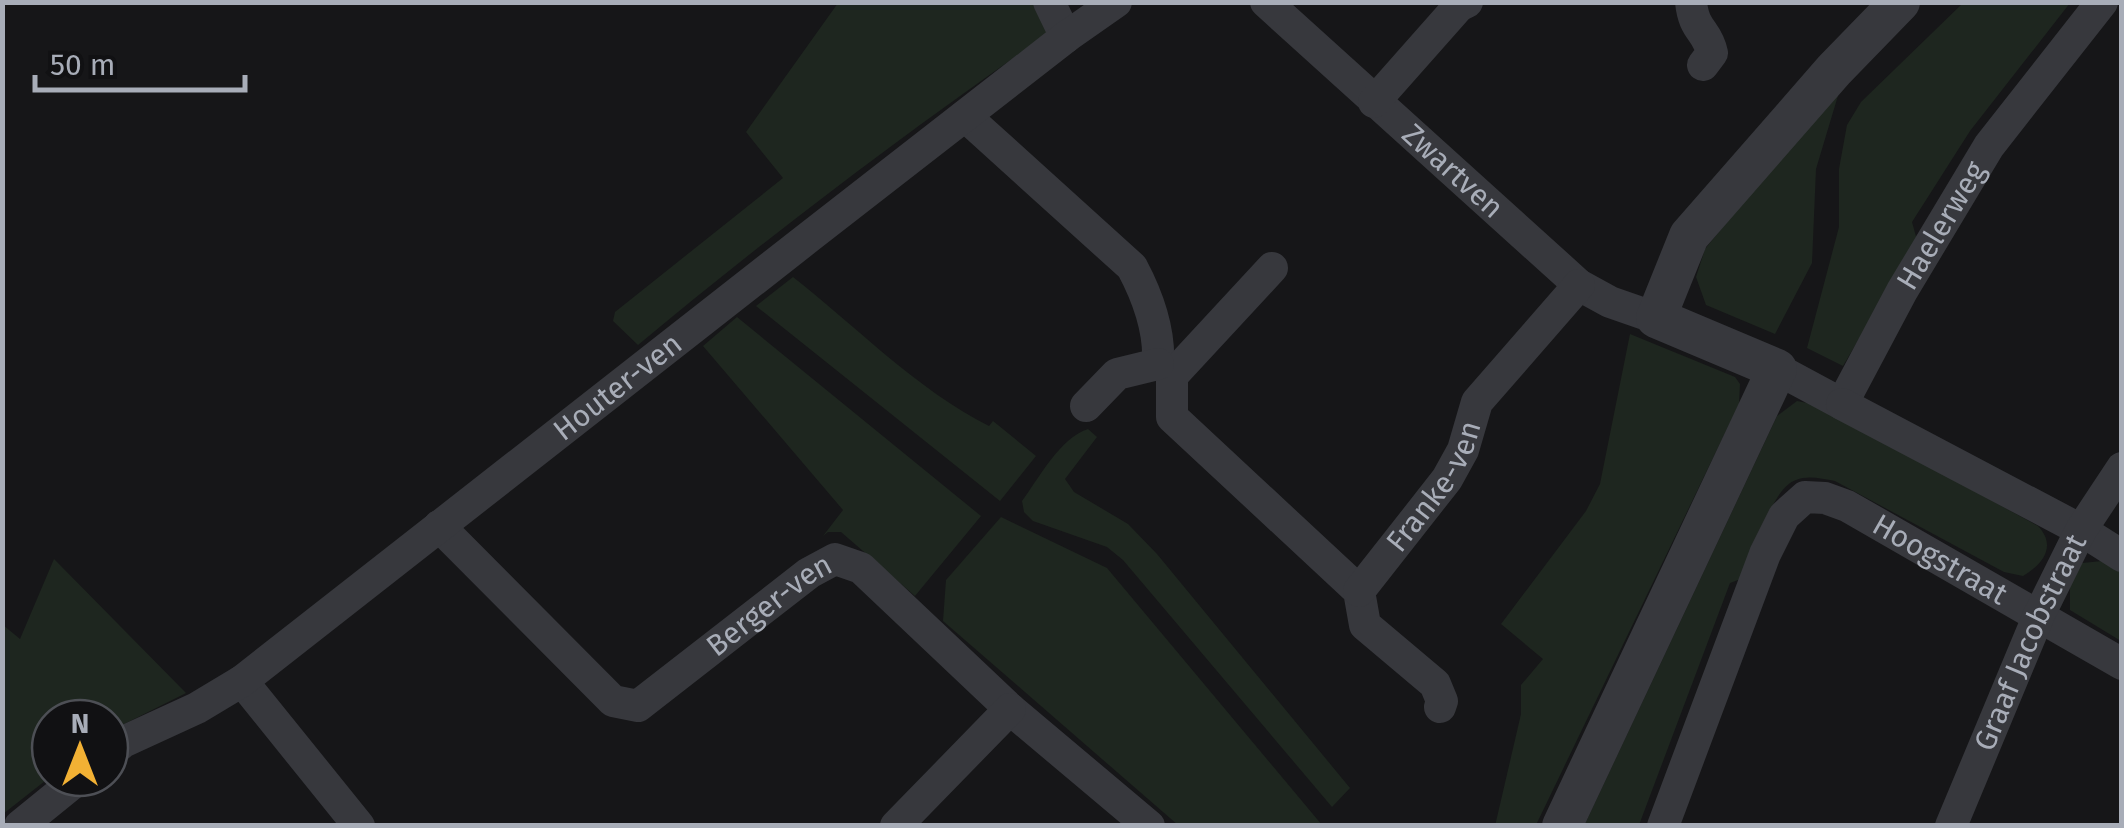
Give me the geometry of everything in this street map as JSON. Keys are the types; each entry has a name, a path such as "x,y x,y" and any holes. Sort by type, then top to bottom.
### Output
{"street":[{"path":"1048,2 1066,37"},
{"name":"Houter-ven","path":"130,739 197,708 242,681 964,116 1116,2"},
{"name":"Zwartven","path":"1266,2 1579,285 1610,302 1656,318"},
{"path":"1374,102 1466,2"},
{"path":"1691,2 1693,24 1710,41 1712,53 1703,65"},
{"path":"1900,2 1834,70 1689,236 1656,318 1777,369 2122,556"},
{"name":"Haelerweg","path":"1842,404 1902,292 1989,146 2102,2"},
{"path":"964,116 1132,267 1146,294 1172,417 1359,591 1365,625 1435,684 1442,701 1440,708"},
{"path":"1086,406 1117,374 1165,370 1272,268"},
{"name":"Franke-ven","path":"1359,591 1447,480 1462,450 1477,402 1579,285"},
{"path":"1562,826 1777,369"},
{"name":"Graaf Jacobstraat","path":"1951,826 2039,614 2080,530 2122,468"},
{"name":"Hoogstraat","path":"1662,826 1765,554 1784,516 1805,497 1825,498 1848,506 2122,664"},
{"name":"Berger-ven","path":"439,526 613,701 638,706 808,573 835,559 861,568 1010,709 1149,826"},
{"path":"242,681 359,826"},
{"path":"896,826 1010,709"},
{"path":"20,826 54,798"}],"shaded area":[{"path":"838,3 1039,3 1049,33 840,184 638,345 613,321 615,312 783,178 746,132"},
{"path":"1963,3 2070,3 1970,131 1912,222 1917,240 1843,366 1807,348 1839,227 1839,169 1847,125 1861,102"},
{"path":"1843,79 1816,169 1812,263 1775,334 1706,305 1696,277 1705,249"},
{"path":"793,277 937,394 989,426 993,421 1036,456 1000,501 756,306"},
{"path":"737,317 981,516 915,596 841,532 823,536 843,510 703,346"},
{"path":"1630,334 1735,377 1740,384 1739,404 1536,825 1495,826 1521,714 1521,685 1543,659 1501,624 1586,511 1600,484"},
{"path":"1797,401 1817,405 2038,526 2046,541 2045,554 2023,576 2004,572 1835,481 1811,478 1787,485 1772,508 1746,577 1730,583 1639,825 1584,826 1777,416"},
{"path":"1088,429 1097,437 1065,479 1074,492 1128,524 1157,554 1350,788 1332,807 1123,560 1107,547 1033,521 1024,512 1022,501 1051,460 1068,441"},
{"path":"1001,517 1107,568 1322,825 1178,825 943,621 946,580"},
{"path":"54,559 186,693 130,721 130,698 30,698 30,793 3,814 3,625 20,639"},
{"path":"2102,561 2121,571 2121,641 2070,610 2070,583 2082,563"}]}
